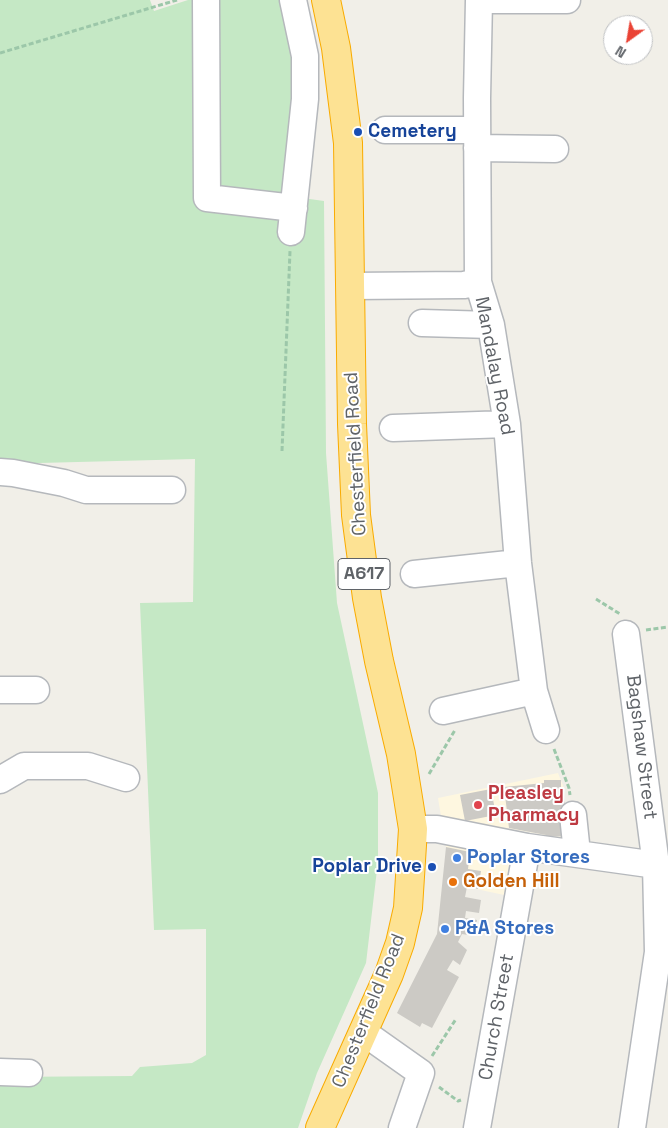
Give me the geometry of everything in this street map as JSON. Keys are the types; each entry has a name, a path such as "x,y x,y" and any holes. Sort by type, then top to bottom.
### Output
{"highway":[{"name":"Chesterfield Road","path":"320,1128 389,974 400,943 408,908 413,829 401,754 367,598 356,515 352,424 348,143 335,43 326,0"}],"street":[{"path":"206,1 207,198 292,220 306,99 304,56 293,0"},
{"path":"479,0 567,0"},
{"name":"Mandalay Road","path":"479,0 478,282 491,325 508,424 518,563 534,691 546,730"},
{"path":"385,130 554,149"},
{"path":"351,286 464,285 478,282"},
{"path":"422,323 491,325"},
{"path":"393,428 508,424"},
{"path":"0,472 13,473 86,490 172,490"},
{"path":"414,574 518,563"},
{"name":"Bagshaw Street","path":"626,634 656,866 658,952 632,1128"},
{"path":"0,690 36,690"},
{"path":"451,718 494,700 534,691"},
{"path":"0,780 24,766 88,766 126,778"},
{"path":"573,815 577,853"},
{"path":"413,829 436,829 527,847 656,866"},
{"name":"Church Street","path":"477,1128 527,847"},
{"path":"363,1032 421,1073 402,1128"},
{"path":"0,1072 29,1073"}],"path":[{"path":"0,53 177,0"},
{"path":"282,450 292,220"},
{"path":"430,782 428,772 451,718"},
{"path":"546,730 569,788 573,815"},
{"path":"456,1019 421,1073 458,1101 483,1094"}],"shaded area":[{"path":"558,773 564,788 567,836 546,837 546,835 501,827 510,858 504,895 467,887 446,847 438,798"}],"green space":[{"path":"0,0 150,0 154,11 188,0 285,0 300,58 288,196 324,201 326,453 337,603 378,793 378,861 366,963 317,1073 298,1128 0,1128 0,1077 132,1076 140,1067 192,1063 206,1055 206,929 154,930 140,603 193,602 195,459 0,464"}],"building":[{"path":"544,780 561,780 561,788 564,788 567,836 546,837 546,835 509,828 504,787 544,783"},
{"name":"Pleasley Pharmacy","path":"491,789 496,815 465,821 460,795"},
{"path":"446,847 470,852 468,869 481,871 478,889 467,887 465,897 481,900 479,913 466,911 465,918 477,920 474,936 462,934 458,942 467,950 460,965 453,960 447,970 459,977 432,1028 422,1023 420,1027 397,1013 437,934"}],"place":[{"name":"Cemetery","path":"358,132"},
{"name":"Pleasley Pharmacy","path":"478,805"},
{"name":"Poplar Stores","path":"457,858"},
{"name":"Poplar Drive","path":"432,867"},
{"name":"Golden Hill","path":"453,882"},
{"name":"P&A Stores","path":"445,929"}]}
